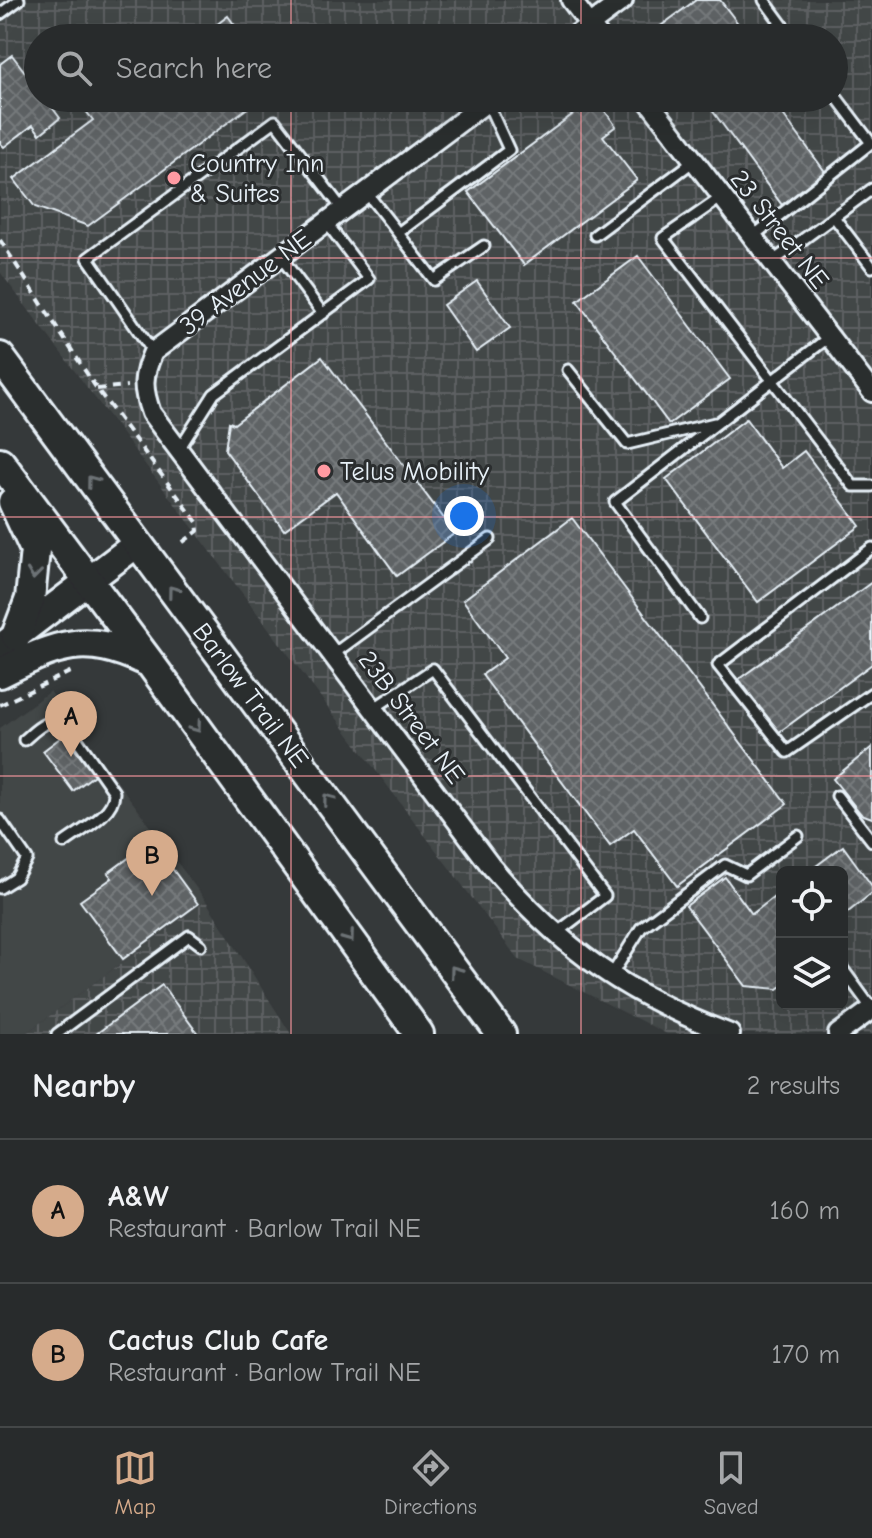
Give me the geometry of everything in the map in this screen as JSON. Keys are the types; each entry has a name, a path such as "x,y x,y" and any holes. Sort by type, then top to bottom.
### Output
{"main road":[{"name":"Barlow Trail NE","path":"0,357 501,1034"},
{"path":"0,462 419,1034"},
{"path":"0,476 35,550 30,599 8,642"},
{"path":"0,673 73,643 118,648 150,663"}],"street":[{"path":"571,0 589,24"},
{"path":"602,24 623,0"},
{"name":"39 Avenue NE","path":"153,352 474,112"},
{"name":"23 Street NE","path":"657,112 872,392"},
{"path":"144,384 145,371 153,352"},
{"name":"23B Street NE","path":"144,384 151,413 490,865 519,899 555,934 611,976 667,1008 730,1034"},
{"path":"8,642 138,543"},
{"path":"838,1034 872,1009"}],"lane":[{"path":"0,14 19,0"},
{"path":"764,0 782,24"},
{"path":"398,233 509,150 495,112"},
{"path":"752,237 871,143 848,112"},
{"path":"153,352 88,258 275,121 343,210"},
{"path":"595,235 694,161"},
{"path":"772,262 872,189"},
{"path":"366,192 434,280 484,246"},
{"path":"722,197 663,238 853,486 872,486"},
{"path":"834,217 872,267"},
{"path":"179,449 214,394 369,279 326,222"},
{"path":"280,256 323,314"},
{"path":"700,618 615,502 829,337"},
{"path":"568,370 627,444 718,423"},
{"path":"332,655 490,539"},
{"path":"872,548 718,665 787,752 872,693"},
{"path":"373,709 433,669 605,896 555,934"},
{"path":"24,740 45,723 55,720 65,722 114,792 114,801 108,810 64,843"},
{"path":"837,796 872,841"},
{"path":"0,820 27,859 16,878 0,888"},
{"path":"611,976 641,928 725,865 746,875 798,836"},
{"path":"57,1034 189,936 201,945"},
{"path":"848,976 872,1009"}],"path":[{"path":"0,240 97,389 197,522 198,531 179,545"},
{"path":"97,389 144,384"},
{"path":"0,705 85,664"}],"shaded area":[{"path":"0,0 872,0 872,1034 667,1034 518,959 0,272"},
{"path":"50,691 206,901 25,1034 0,1034 0,728"},
{"path":"206,901 291,1034 25,1034"}],"building":[{"path":"696,0 720,0 738,24 663,24"},
{"path":"228,16 234,24 217,24"},
{"path":"12,55 24,71 24,112 56,112 60,118 40,134 33,125 4,147 0,143 0,64"},
{"path":"87,112 242,112 88,226 35,207 14,179 93,120"},
{"path":"576,112 606,112 616,126 603,136 637,180 524,265 468,192"},
{"path":"713,112 781,112 826,173 782,205"},
{"path":"638,256 730,379 669,424 577,301"},
{"path":"477,281 510,328 476,352 443,305"},
{"name":"Telus Mobility","path":"322,357 455,533 397,576 336,492 284,530 225,450 229,422 234,424"},
{"path":"746,419 782,468 804,451 860,526 758,602 666,479"},
{"path":"572,518 787,804 677,886 634,829 610,846 482,675 505,658 463,600"},
{"path":"872,582 872,664 778,733 739,679"},
{"path":"64,735 94,775 73,791 43,751"},
{"path":"872,747 872,818 861,814 833,779"},
{"path":"152,841 198,904 123,959 80,901 112,878 108,873"},
{"path":"843,846 872,886 872,893 848,912 848,866 816,866"},
{"path":"725,877 752,914 776,896 776,989 746,986 686,906"},
{"path":"162,985 198,1034 96,1034"}],"place":[{"name":"Country Inn & Suites","path":"174,178"},
{"name":"Telus Mobility","path":"324,471"},
{"name":"A&W","path":"71,757"},
{"name":"Cactus Club Cafe","path":"152,896"}]}
